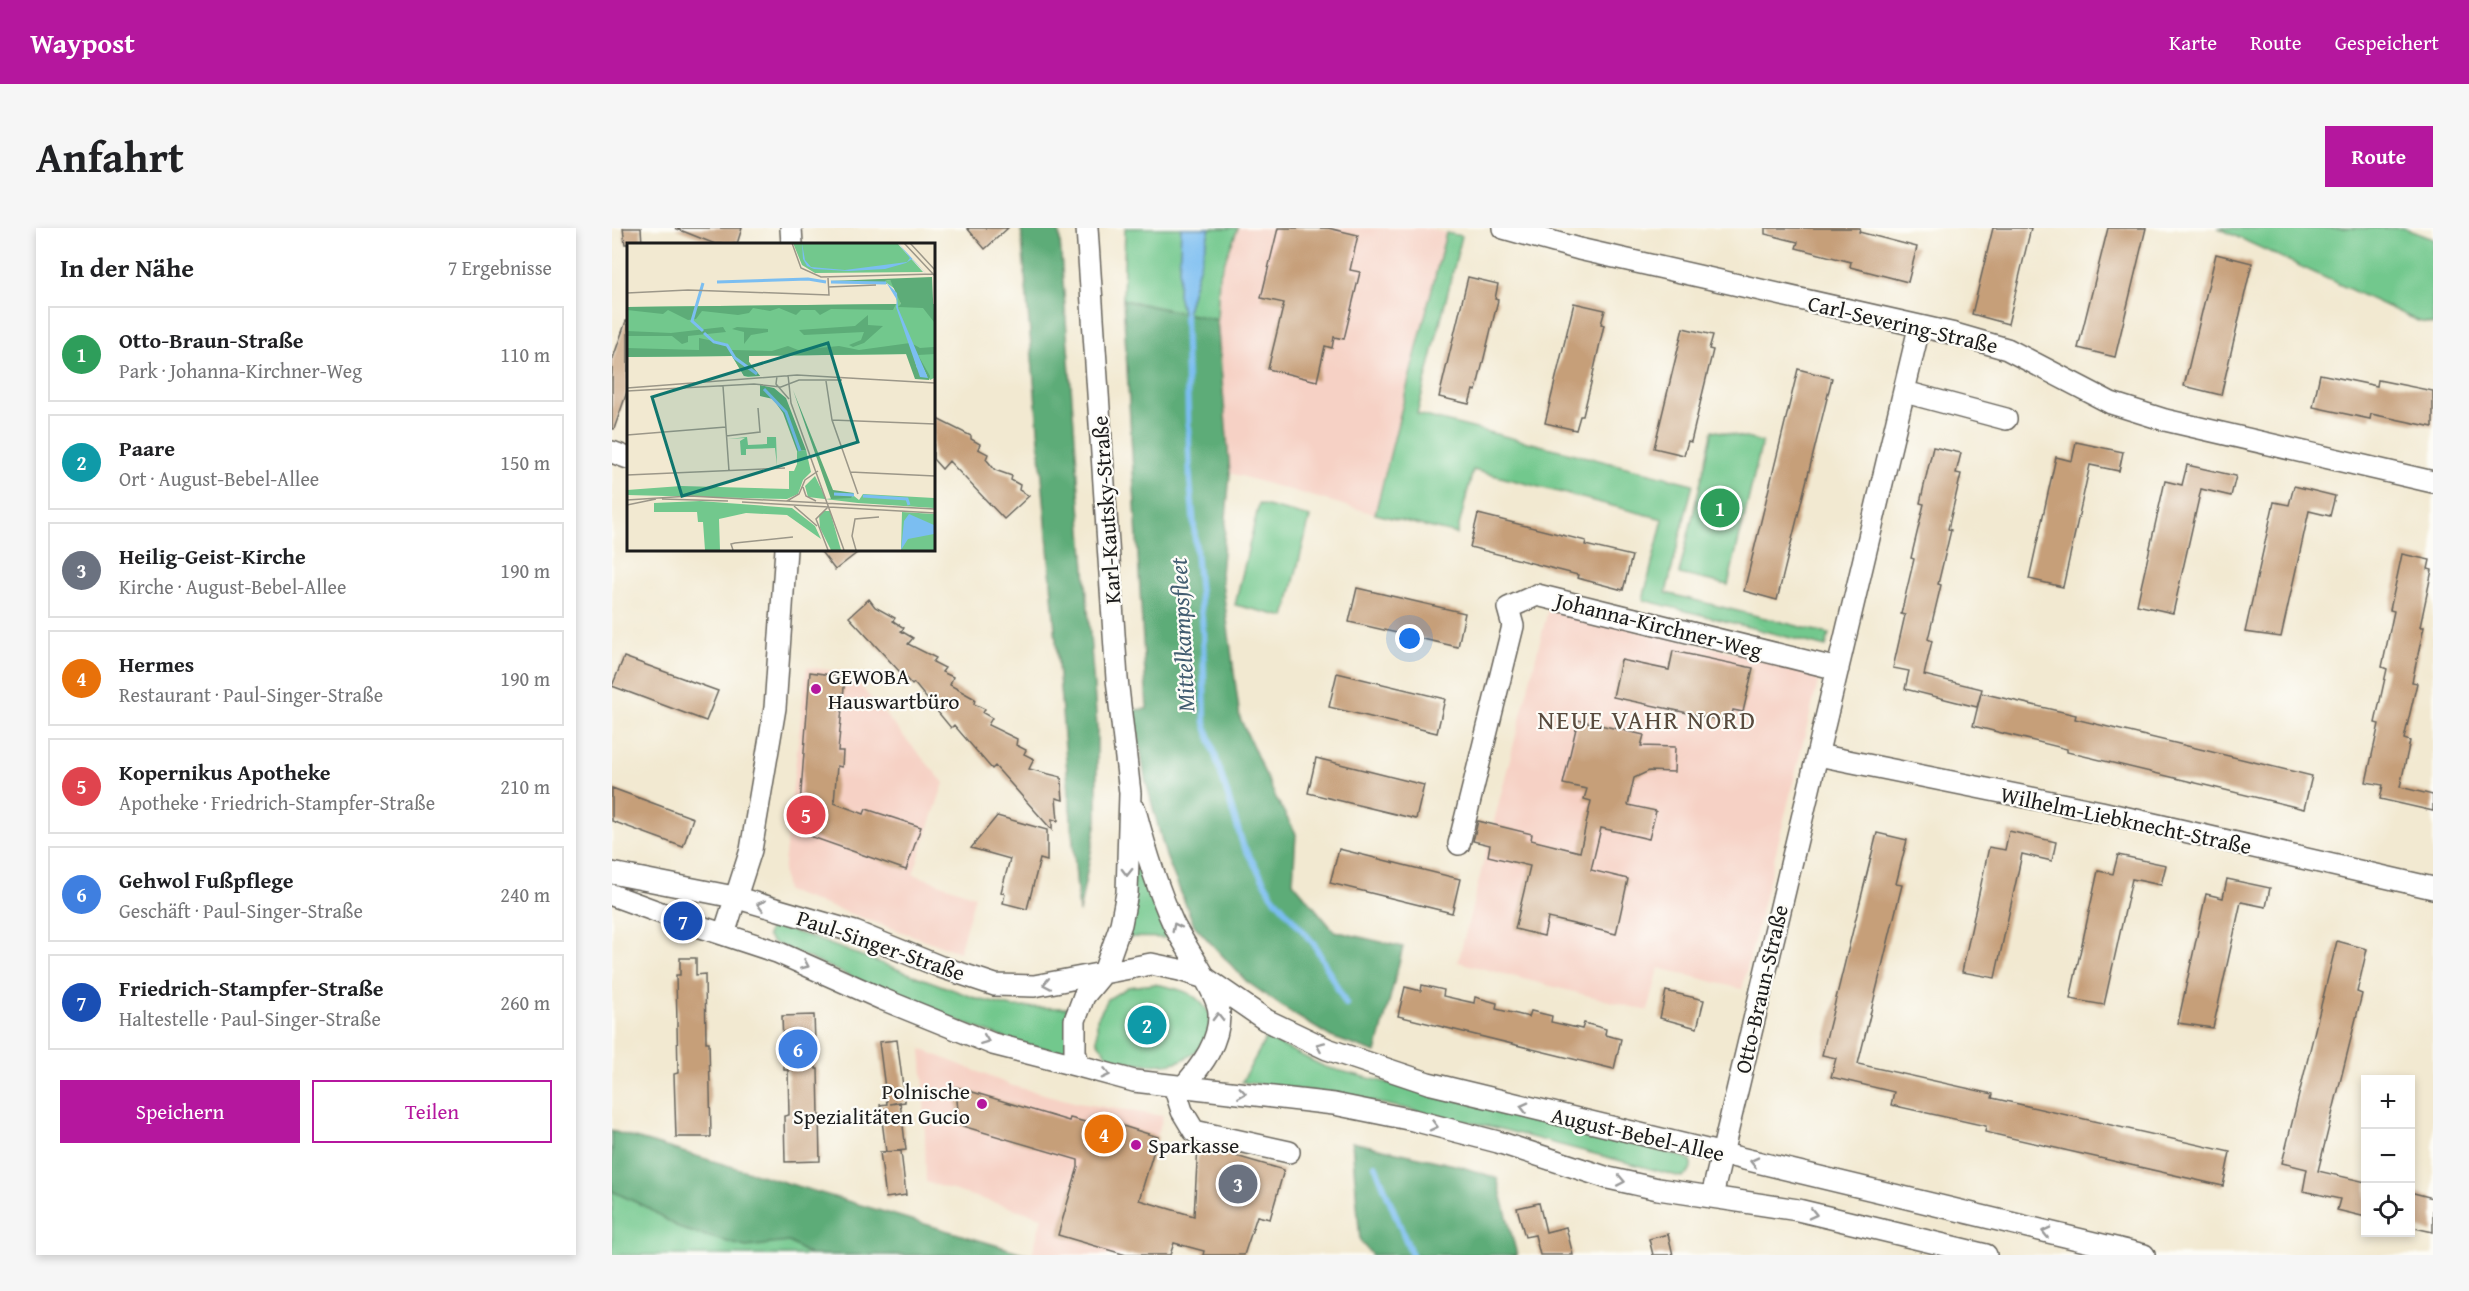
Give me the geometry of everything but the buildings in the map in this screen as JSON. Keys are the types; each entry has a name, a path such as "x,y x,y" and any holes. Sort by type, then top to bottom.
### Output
{"street":[{"path":"791,228 792,243"},
{"name":"Karl-Kautsky-Straße","path":"1078,1066 1075,1052 1075,1020 1084,996 1104,972 1121,924 1127,893 1130,792 1117,679 1087,228"},
{"name":"Carl-Severing-Straße","path":"1503,228 1579,249 2007,349 2111,403 2165,420 2433,482"},
{"name":"Otto-Braun-Straße","path":"1712,1196 1919,327"},
{"path":"1905,392 2006,419"},
{"path":"612,452 627,458"},
{"path":"724,934 734,897 751,850 775,708 786,550"},
{"name":"Johanna-Kirchner-Weg","path":"1459,844 1513,626 1508,608 1537,595 1838,669"},
{"name":"Wilhelm-Liebknecht-Straße","path":"1818,755 2101,812 2433,888"},
{"name":"Karl-Kautsky-Straße","path":"1130,792 1143,841 1174,924 1205,978 1220,1011 1217,1033 1204,1062 1179,1086"},
{"name":"Paul-Singer-Straße","path":"612,873 734,897 855,932 941,967 995,985 1034,986 1150,964"},
{"name":"Paul-Singer-Straße","path":"612,895 777,952 900,1007 993,1044 1134,1081"},
{"name":"August-Bebel-Allee","path":"1150,964 1205,978 1266,1020 1327,1049 1428,1083 2144,1255"},
{"name":"August-Bebel-Allee","path":"1134,1081 1334,1104 1413,1120 1498,1142 1608,1178 1658,1189 1798,1210 1986,1255"},
{"path":"1179,1086 1182,1111 1194,1131 1289,1152"}],"shaded area":[{"path":"1238,228 1428,228 1446,233 1375,514 1230,473 1217,320 1219,277"},
{"path":"1549,606 1820,674 1742,989 1659,968 1648,1011 1458,962"},
{"path":"807,667 849,673 944,783 913,874 975,896 959,952 786,891 783,872"},
{"path":"921,1049 1013,1086 1078,1103 1163,1116 1122,1255 1032,1255 1042,1217 926,1182"}],"green space":[{"path":"1021,228 1059,228 1097,727 1097,821 1079,913"},
{"path":"1125,228 1238,228 1219,276 1217,320 1123,300"},
{"path":"2218,228 2403,228 2433,239 2433,325 2418,321"},
{"path":"1446,233 1462,236 1417,414 1693,484 1666,593 1829,634 1826,647 1643,600 1663,519 1473,470 1457,534 1375,514"},
{"path":"1123,300 1217,320 1230,473 1221,574 1240,718 1275,796 1296,834 1293,882 1334,931 1403,947 1376,1053 1331,1037 1246,981 1194,925 1166,856 1145,778 1134,710 1147,709"},
{"path":"1713,430 1762,442 1728,585 1679,574"},
{"path":"1259,504 1310,517 1285,617 1235,605"},
{"path":"1135,848 1173,938 1125,937"},
{"path":"773,926 805,935 978,999 1012,1007 1070,1008 1068,1053 1018,1043 919,1007 772,942 767,936 769,929"},
{"path":"1155,984 1188,993 1206,1008 1211,1016 1202,1044 1181,1061 1169,1063 1145,1064 1110,1058 1097,1041 1097,1019 1108,999 1128,987"},
{"path":"1266,1038 1325,1067 1684,1157 1691,1161 1691,1169 1681,1177 1497,1128 1345,1096 1242,1082"},
{"path":"612,1131 1029,1255 810,1255 789,1242 746,1247 681,1229 648,1208 612,1191"},
{"path":"612,1133 1029,1255 612,1255"},
{"path":"1352,1142 1459,1166 1497,1178 1517,1255 1372,1255 1360,1241"}],"water":[{"path":"1181,228 1210,228 1184,321 1178,294"}],"waterway":[{"name":"Mittelkampsfleet","path":"1185,314 1190,481 1203,630 1205,723 1243,845 1272,895 1314,944 1346,1004"},
{"name":"Mittelkampsfleet","path":"1375,1165 1412,1255"}],"place":[{"name":"Otto-Braun-Straße","path":"1720,508"},
{"name":"GEWOBA Hauswartbüro","path":"816,689"},
{"name":"Kopernikus Apotheke","path":"806,815"},
{"name":"Friedrich-Stampfer-Straße","path":"683,921"},
{"name":"Paare","path":"1147,1025"},
{"name":"Gehwol Fußpflege","path":"798,1049"},
{"name":"Polnische Spezialitäten Gucio","path":"982,1104"},
{"name":"Hermes","path":"1104,1134"},
{"name":"Sparkasse","path":"1136,1145"},
{"name":"Heilig-Geist-Kirche","path":"1238,1184"}],"district":[{"name":"NEUE VAHR NORD","path":"1647,719"}]}
